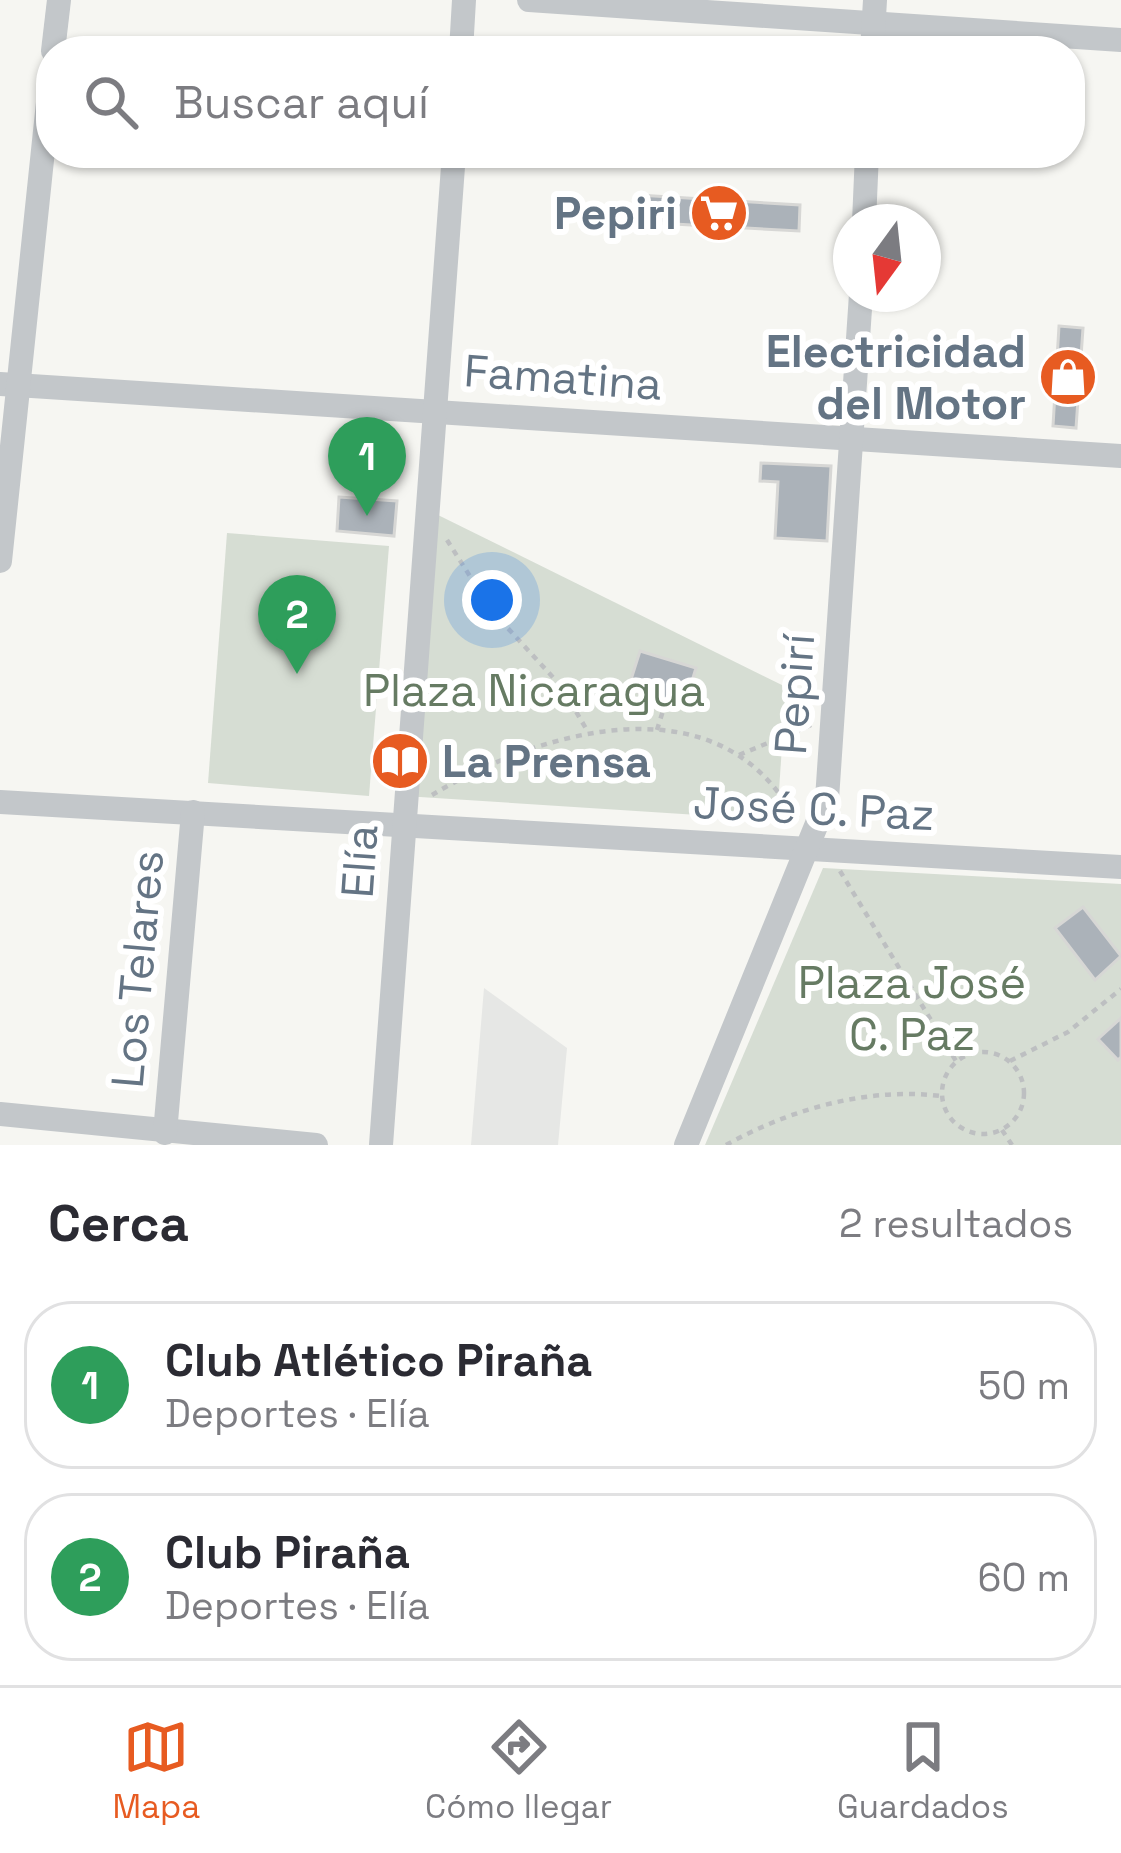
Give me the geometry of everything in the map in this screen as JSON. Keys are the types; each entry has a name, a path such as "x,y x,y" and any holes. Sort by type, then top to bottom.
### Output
{"street":[{"path":"54,36 58,0"},
{"path":"462,36 464,0"},
{"path":"530,0 874,10 1121,40"},
{"path":"0,561 9,385 38,168"},
{"name":"Elía","path":"381,1145 453,168"},
{"path":"865,204 867,168"},
{"name":"Pepirí","path":"686,1145 820,849 835,707 860,312"},
{"name":"Famatina","path":"9,385 1121,455"},
{"name":"José C. Paz","path":"0,802 404,819 1121,867"},
{"name":"Los Telares","path":"165,1133 193,812"},
{"path":"0,1114 316,1145"}],"path":[{"path":"427,519 450,544 491,611 561,686 588,733"},
{"path":"657,730 666,701"},
{"path":"736,755 789,737 835,707"},
{"path":"404,819 506,753 588,733 657,730 736,755 788,806 820,849 956,1060"},
{"path":"1010,1061 1068,1032 1121,988"},
{"path":"980,1051 1010,1061 1023,1082 1022,1110 1002,1130 974,1133 952,1120 941,1096 942,1083 956,1060 980,1051"},
{"path":"726,1145 800,1112 859,1098 903,1091 941,1096"},
{"path":"1002,1130 1012,1145"},
{"path":"972,1145 974,1133"}],"shaded area":[{"path":"484,988 567,1048 558,1145 471,1145"}],"green space":[{"name":"Plaza Nicaragua","path":"438,515 786,687 777,820 404,796"},
{"path":"227,533 389,546 369,796 208,783"},
{"name":"Plaza José C. Paz","path":"823,868 1121,884 1121,1145 705,1145"}],"building":[{"name":"Pepiri","path":"638,195 800,205 799,231 638,222"},
{"name":"Electricidad del Motor","path":"1059,326 1083,328 1076,428 1053,426"},
{"path":"761,463 831,466 827,541 775,538 778,482 760,481"},
{"path":"339,497 397,501 394,536 337,531"},
{"path":"640,651 696,668 684,707 628,689"},
{"path":"1083,907 1121,956 1095,980 1055,928"},
{"path":"1121,1018 1121,1057 1118,1060 1098,1039"}],"place":[{"name":"Pepiri","path":"719,213"},
{"name":"Electricidad del Motor","path":"1068,377"},
{"name":"Club Atlético Piraña","path":"367,516"},
{"name":"Club Piraña","path":"297,674"},
{"name":"La Prensa","path":"400,761"}]}
